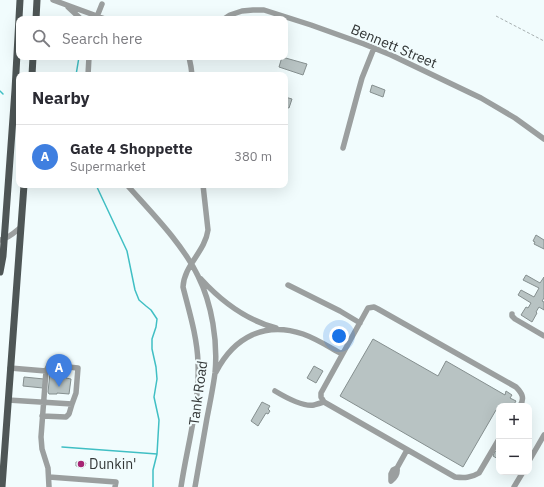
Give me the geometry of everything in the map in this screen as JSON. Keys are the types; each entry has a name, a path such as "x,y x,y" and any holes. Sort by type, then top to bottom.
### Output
{"main road":[{"path":"19,16 20,0"},
{"path":"36,16 37,0"},
{"path":"0,272 3,256 2,240 17,60"},
{"path":"32,72 33,60"},
{"path":"2,487 24,188"}],"street":[{"path":"53,0 91,16"},
{"path":"64,4 78,16"},
{"path":"97,16 102,4"},
{"name":"Bennett Street","path":"230,16 242,11 253,10 268,11 283,16"},
{"name":"Bennett Street","path":"288,18 374,48 410,64 481,98 515,118 544,139"},
{"path":"343,148 362,78 374,48"},
{"path":"88,60 88,72"},
{"path":"190,60 192,72"},
{"name":"Tank Road","path":"130,188 162,224 192,265 205,293 212,318 216,353 215,374 195,487"},
{"path":"181,487 195,408 198,380 197,348 183,286 183,280 202,249 207,237 208,230 203,188"},
{"path":"2,240 13,234 21,227"},
{"path":"198,276 220,298 234,309 259,323 303,334 342,354"},
{"path":"288,286 340,311 360,323"},
{"path":"496,444 479,473 468,478 455,477 324,402 321,392 368,308 374,307 516,387 524,399 522,403"},
{"path":"512,314 515,319 544,336"},
{"path":"215,374 228,352 244,339 258,333 280,329"},
{"path":"42,416 66,417 69,414 76,393 78,368 49,365 46,370 42,416 41,443 49,477 49,487"},
{"path":"10,368 46,370"},
{"path":"274,391 289,399 307,404 314,405 324,402"},
{"path":"8,400 72,404"},
{"path":"532,456 544,435"},
{"path":"387,487 391,480 393,470 397,468 407,450"},
{"path":"514,487 521,475"},
{"path":"49,477 116,482 115,487"}],"path":[{"path":"496,16 544,41"}],"building":[{"path":"288,59 307,64 303,75 279,67 281,60 288,60"},
{"path":"372,85 385,90 383,97 370,92"},
{"path":"288,98 292,99 288,108"},
{"path":"536,235 544,240 544,249 534,244 535,242 533,241"},
{"path":"526,275 540,283 544,277 544,298 542,301 544,302 544,310 539,307 532,322 521,315 526,307 528,308 531,303 518,295 521,290 534,297 539,288 523,280"},
{"path":"373,339 438,376 446,361 505,395 506,391 512,395 510,398 516,401 515,403 496,403 496,410 463,467 340,396"},
{"path":"314,366 323,371 316,383 307,378"},
{"path":"50,373 66,375 66,378 71,379 69,394 49,394"},
{"path":"24,377 44,379 43,388 23,386"},
{"path":"262,402 270,406 268,409 270,411 268,414 266,413 258,426 251,421"},
{"path":"495,451 496,452 496,458 493,456"},
{"name":"Dunkin'","path":"76,462 86,463 83,468 76,466"}],"waterway":[{"path":"76,72 78,60"},
{"path":"0,91 3,94"},
{"path":"97,188 127,251 135,290 139,300 151,310 157,319 152,339 152,349 157,379 154,397 159,420 157,454 153,470 153,487"},
{"path":"62,447 157,454"}],"place":[{"name":"Gate 4 Shoppette","path":"59,387"},
{"name":"Dunkin'","path":"81,464"}]}
